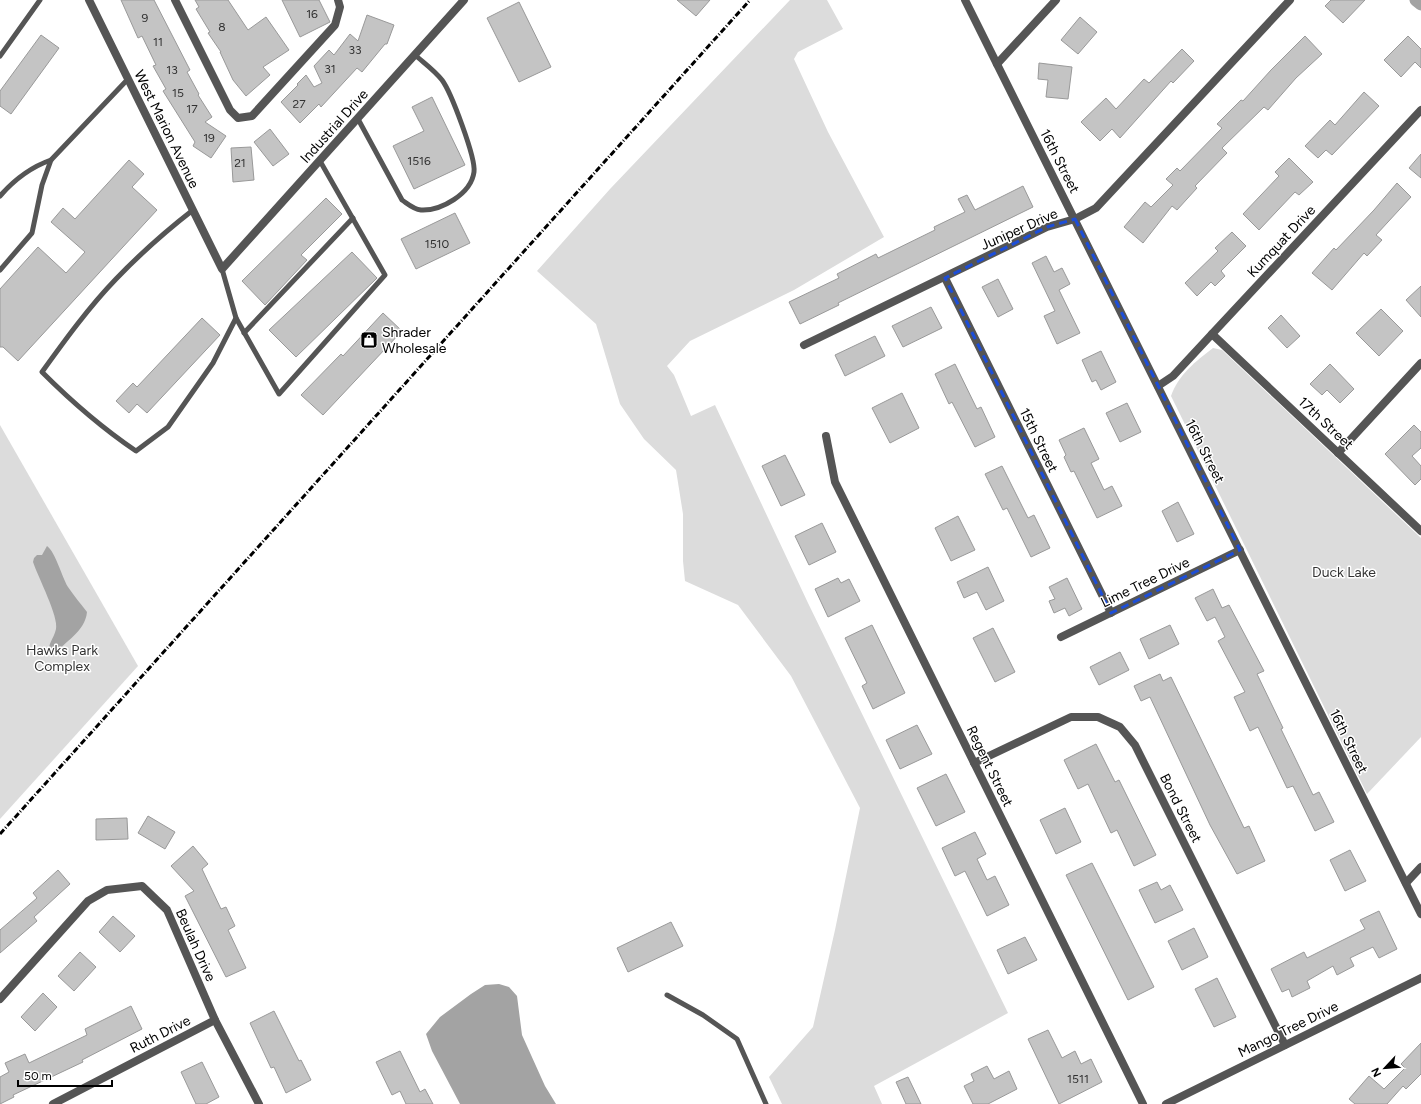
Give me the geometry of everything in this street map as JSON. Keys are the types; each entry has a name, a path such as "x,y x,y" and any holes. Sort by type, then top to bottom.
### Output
{"street":[{"name":"West Marion Avenue","path":"89,0 222,269"},
{"path":"175,0 230,110 238,118 252,116 335,25 340,7 338,0"},
{"name":"Industrial Drive","path":"222,269 464,0"},
{"name":"16th Street","path":"965,0 1421,914"},
{"path":"997,64 1056,0"},
{"name":"Juniper Drive","path":"804,345 1047,227 1075,219 1096,208 1290,0"},
{"name":"Kumquat Drive","path":"1158,386 1173,376 1421,110"},
{"name":"15th Street","path":"944,278 1111,613"},
{"name":"17th Street","path":"1212,334 1421,531"},
{"path":"1338,453 1421,363"},
{"name":"Regent Street","path":"826,436 835,482 1143,1104"},
{"name":"Lime Tree Drive","path":"1061,638 1240,550"},
{"name":"Bond Street","path":"974,763 1071,717 1098,717 1120,727 1136,745 1285,1045"},
{"path":"1406,883 1421,867"},
{"name":"Beulah Drive","path":"0,999 88,901 107,890 142,886 167,910 215,1020 260,1104"},
{"name":"Mango Tree Drive","path":"1166,1104 1421,978"},
{"name":"Ruth Drive","path":"53,1104 215,1020"}],"lane":[{"path":"0,56 40,0"},
{"path":"358,119 402,200 412,208 430,210 446,204 465,191 470,184 474,171 462,125 443,81 432,69 414,55"},
{"path":"0,270 32,233 42,185 51,160 128,79"},
{"path":"0,196 23,175 38,164 51,160"},
{"path":"222,269 236,318 279,394 385,275 320,161"},
{"path":"193,210 165,232 115,280 69,334 42,372 115,437 136,451 168,427 213,363 236,318"},
{"path":"244,333 353,218"},
{"path":"667,995 703,1015 737,1039 766,1104"}],"highlighted area":[{"path":"1075,219 1240,550 1111,613 945,278 1047,227"}],"green space":[{"path":"790,0 827,0 843,29 798,52 794,59 828,132 884,237 794,290 690,341 667,366 674,375 691,416 715,405 808,603 1008,1013 874,1086 882,1104 782,1104 769,1077 813,1027 860,808 791,676 738,605 685,581 683,561 683,514 676,470 644,439 620,404 596,324 537,271 610,189"},
{"name":"Duck Lake","path":"1213,348 1222,350 1421,538 1421,737 1367,794 1171,396 1178,381 1183,375 1194,363"},
{"name":"Hawks Park Complex","path":"0,425 138,666 0,819"}],"shaded area":[{"path":"47,546 56,559 68,587 87,612 83,625 79,631 54,655 50,655 49,648 55,633 56,623 48,597 33,562 37,555 42,555"},
{"path":"499,984 509,987 517,996 522,1035 545,1086 556,1104 460,1104 432,1051 426,1034 440,1017 485,985"}],"building":[{"path":"121,0 154,0 190,70 187,72 199,94 198,95 212,117 205,122 226,136 211,158 193,146 195,142 163,91 166,89 153,66 156,65 142,36 138,38"},
{"path":"195,0 228,0 248,30 266,17 289,50 263,67 270,75 246,96 233,80 221,52 208,33 210,32 196,9 199,7"},
{"path":"282,0 319,0 330,22 300,37"},
{"path":"677,0 710,0 696,16"},
{"path":"1331,0 1365,0 1343,23 1325,6"},
{"path":"519,2 551,67 519,82 487,18"},
{"path":"367,15 394,25 387,44 385,44 362,72 357,68 321,107 319,104 300,123 281,102 306,75 314,87 322,83 314,66 329,50 334,55 350,34 358,41"},
{"path":"1080,17 1097,32 1078,54 1061,40"},
{"path":"41,35 59,48 11,114 0,106 0,91"},
{"path":"1305,36 1322,54 1296,78 1268,110 1264,107 1222,148 1227,153 1195,186 1197,188 1177,210 1172,206 1143,243 1124,227 1145,202 1151,207 1173,185 1166,179 1177,168 1180,171 1222,128 1217,124 1241,100 1243,101"},
{"path":"1408,36 1421,49 1421,68 1415,62 1401,77 1384,60"},
{"path":"1182,49 1194,61 1173,83 1171,81 1120,138 1112,129 1100,141 1081,122 1106,98 1116,109 1144,79 1149,83"},
{"path":"1039,63 1072,67 1068,99 1046,97 1048,80 1038,79"},
{"path":"1364,92 1379,106 1332,155 1326,150 1318,158 1305,146 1330,120 1335,125"},
{"path":"432,97 465,165 414,189 393,146 424,131 412,107"},
{"path":"270,129 289,154 273,166 254,142"},
{"path":"251,147 254,180 233,182 231,148"},
{"path":"1421,154 1421,178 1409,168"},
{"path":"1289,158 1313,182 1299,195 1295,192 1259,230 1243,214 1279,176 1275,172"},
{"path":"129,160 144,174 132,187 157,210 18,361 3,347 0,347 0,289 38,247 66,273 85,252 51,222 63,208 75,219"},
{"path":"1397,183 1411,197 1376,235 1382,240 1367,256 1364,253 1332,290 1312,273 1334,248 1336,250 1374,210"},
{"path":"1023,186 1033,207 838,303 839,305 800,324 789,302 839,278 837,274 876,254 878,258 935,230 934,227 965,212 958,199 967,195 975,210"},
{"path":"326,198 342,214 301,255 307,260 265,305 242,281"},
{"path":"455,213 470,243 416,269 401,239"},
{"path":"1232,232 1246,246 1221,271 1225,276 1215,286 1211,282 1197,296 1185,283 1218,251 1215,248"},
{"path":"352,252 377,278 296,357 269,330"},
{"path":"1046,256 1054,272 1062,268 1070,284 1059,290 1080,333 1057,344 1044,316 1055,311 1032,263"},
{"path":"998,279 1013,309 998,317 982,287"},
{"path":"1421,286 1421,317 1406,300"},
{"path":"931,307 942,328 903,347 892,326"},
{"path":"1381,309 1403,331 1379,356 1356,333"},
{"path":"383,313 402,331 323,415 301,395 341,354 343,356"},
{"path":"1281,315 1300,336 1287,348 1268,328"},
{"path":"202,318 220,335 147,413 137,404 129,413 116,401 133,383 137,387"},
{"path":"875,336 885,356 845,376 835,355"},
{"path":"1101,351 1116,382 1101,390 1096,380 1092,382 1082,360"},
{"path":"955,364 977,409 981,407 995,437 975,447 952,402 949,404 935,374"},
{"path":"1330,364 1354,389 1340,403 1327,390 1322,395 1310,384"},
{"path":"902,393 919,428 890,443 872,408"},
{"path":"1127,403 1141,432 1120,442 1106,413"},
{"path":"1414,425 1421,432 1421,448 1412,456 1421,466 1421,479 1415,485 1385,454"},
{"path":"1084,428 1099,459 1091,463 1104,490 1112,486 1122,506 1097,518 1074,471 1071,472 1064,457 1066,455 1059,440"},
{"path":"785,455 805,495 781,506 762,466"},
{"path":"1002,466 1028,518 1034,515 1050,548 1031,557 1007,508 1003,510 985,474"},
{"path":"1178,502 1194,534 1177,542 1162,511"},
{"path":"958,516 975,550 951,561 935,528"},
{"path":"822,523 836,552 809,565 795,536"},
{"path":"988,567 1004,601 986,610 977,592 964,598 957,582"},
{"path":"838,578 841,583 849,579 860,601 828,617 815,589"},
{"path":"1067,578 1082,609 1069,616 1065,608 1054,613 1049,601 1055,599 1049,587"},
{"path":"1213,589 1222,608 1229,605 1264,671 1257,674 1283,728 1281,729 1313,795 1319,792 1334,822 1315,831 1293,786 1287,788 1258,727 1250,731 1234,697 1245,692 1218,641 1225,637 1215,617 1207,621 1195,598"},
{"path":"872,625 905,693 873,709 862,686 867,683 845,638"},
{"path":"1170,625 1179,644 1149,659 1140,639"},
{"path":"993,628 1015,672 995,682 973,638"},
{"path":"1120,652 1129,670 1099,685 1090,667"},
{"path":"1160,674 1163,681 1171,677 1244,828 1249,826 1265,861 1237,874 1210,825 1150,697 1141,701 1134,686"},
{"path":"917,725 932,754 900,769 886,740"},
{"path":"1096,744 1115,782 1119,780 1156,855 1134,866 1117,830 1111,833 1088,784 1078,789 1064,760"},
{"path":"946,774 965,812 936,826 917,788"},
{"path":"1065,808 1081,842 1056,854 1040,820"},
{"path":"148,816 175,832 165,849 138,833"},
{"path":"127,818 128,839 96,840 96,819"},
{"path":"975,832 986,854 977,859 987,880 995,876 1009,905 987,916 965,871 955,876 942,848"},
{"path":"193,846 208,864 202,869 221,909 226,907 235,926 228,930 246,968 226,977 185,896 194,891 171,866"},
{"path":"1350,850 1366,881 1345,891 1330,860"},
{"path":"1092,863 1154,987 1128,1000 1066,875"},
{"path":"58,870 70,884 34,917 37,921 0,953 0,930 37,898 33,893"},
{"path":"1157,882 1161,890 1170,885 1183,910 1155,923 1139,890"},
{"path":"1379,911 1397,949 1379,958 1373,947 1350,958 1354,966 1337,975 1333,966 1307,981 1310,988 1292,997 1289,989 1282,992 1271,969 1304,952 1307,958 1365,929 1360,920"},
{"path":"113,916 135,936 120,952 99,932"},
{"path":"671,922 683,946 628,972 617,948"},
{"path":"1194,928 1208,957 1182,970 1168,941"},
{"path":"1025,937 1037,960 1008,974 997,950"},
{"path":"80,952 96,967 74,991 58,976"},
{"path":"1217,978 1236,1017 1214,1027 1195,989"},
{"path":"43,993 57,1007 35,1031 21,1017"},
{"path":"131,1006 142,1029 82,1060 83,1062 13,1095 14,1097 0,1104 0,1077 9,1072 5,1063 25,1054 29,1063 87,1035 85,1029"},
{"path":"274,1011 299,1061 301,1060 311,1080 286,1093 274,1067 271,1068 250,1023"},
{"path":"1048,1030 1062,1058 1075,1051 1081,1064 1091,1059 1102,1082 1059,1104 1028,1039"},
{"path":"1421,1043 1421,1074 1406,1089 1403,1086 1387,1104 1355,1104 1349,1099 1369,1076 1384,1089 1405,1068 1401,1064"},
{"path":"400,1051 420,1092 425,1089 433,1104 406,1104 400,1091 392,1095 376,1062"},
{"path":"202,1062 219,1097 206,1104 196,1104 181,1072"},
{"path":"987,1066 994,1079 1009,1071 1017,1089 988,1104 973,1104 964,1086 974,1081 971,1074"},
{"path":"908,1077 921,1104 906,1104 896,1082"}],"waterway":[{"path":"1416,0 1421,4"}],"railway":[{"path":"0,834 750,0"}],"place":[{"name":"Shrader Wholesale","path":"369,340"}]}
